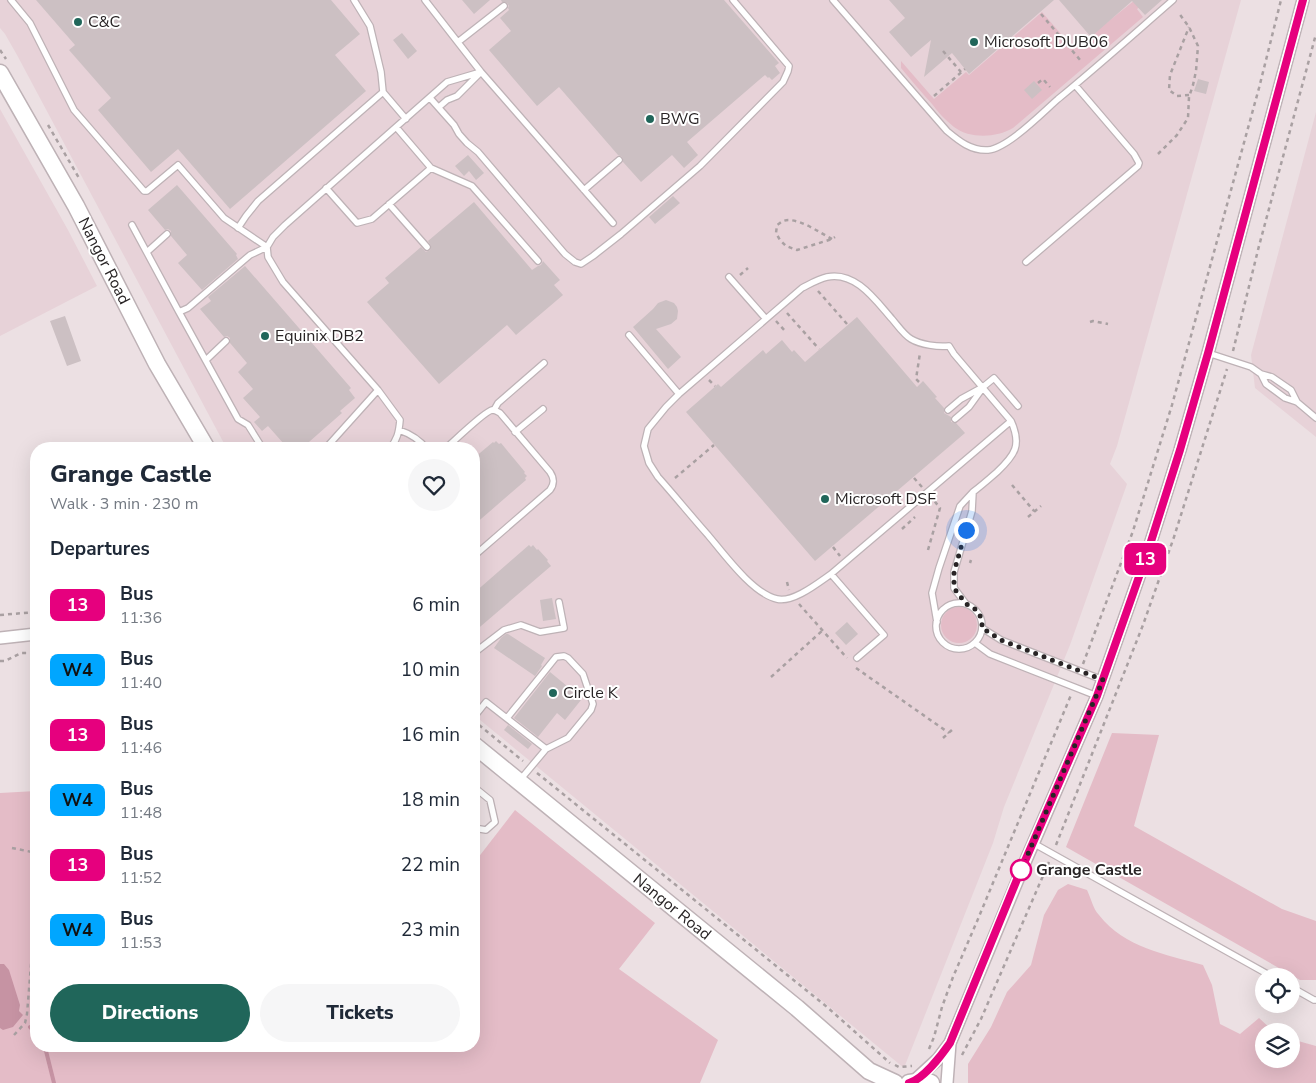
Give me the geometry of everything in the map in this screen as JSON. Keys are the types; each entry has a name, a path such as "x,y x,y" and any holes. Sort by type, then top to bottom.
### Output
{"main road":[{"name":"Nangor Road","path":"0,73 76,206 157,364 203,442"},
{"name":"Nangor Road","path":"480,751 797,1008 873,1077 895,1083"},
{"path":"911,1082 924,1081 931,1083"}],"street":[{"path":"911,1082 938,1059 950,1043 1103,680 1147,554 1180,450 1303,0"},
{"path":"0,638 30,635"},
{"path":"947,1083 950,1043"}],"lane":[{"path":"11,0 30,23 74,110 144,191 147,191 178,165 224,218 266,247 268,257 283,282 378,390 400,420 396,442"},
{"path":"354,0 370,26 381,72 383,92 406,119"},
{"path":"425,0 481,72 613,223"},
{"path":"430,98 454,125 459,134 478,152 565,254 581,264 622,234 700,166 783,82 789,66 733,0"},
{"path":"833,0 947,131 968,146 982,150 989,150 1007,142 1173,0"},
{"path":"458,42 504,6"},
{"path":"439,107 447,100 457,96 481,72"},
{"path":"179,312 188,308 250,255 266,247 285,225 447,82 481,72"},
{"path":"1026,262 1138,166 1139,163 1134,154 1075,85"},
{"path":"238,228 258,201 383,92"},
{"path":"396,127 431,168 472,186 538,261"},
{"path":"584,190 619,160"},
{"path":"326,188 357,224 372,219 431,168"},
{"path":"389,204 427,247"},
{"path":"132,225 238,419 248,425 259,442"},
{"path":"146,252 167,234"},
{"path":"730,277 766,319"},
{"path":"937,622 939,615 951,604 966,604 973,607 979,613 982,621 981,634 975,643 968,647 952,647 945,644 937,630 932,593 960,506 973,492 1009,461 1017,441 1015,430 1011,421 949,346 922,343 904,334 872,296 852,280 828,277 812,282 797,292 680,394 666,407 648,429 644,446 649,463 658,477 743,576 762,593 778,600 792,598 816,585 831,574 1011,421"},
{"path":"629,335 680,394"},
{"path":"206,360 226,342"},
{"path":"1208,353 1241,363 1261,374 1272,376 1291,390 1297,402"},
{"path":"453,442 488,412 494,410 498,403 544,363"},
{"path":"1261,374 1266,384 1273,390 1285,398 1297,402 1316,418"},
{"path":"956,419 994,378 1018,406"},
{"path":"948,410 961,399 983,388"},
{"path":"332,442 378,390"},
{"path":"515,432 543,409"},
{"path":"480,551 546,493 553,486 554,482 552,475 500,413 494,410"},
{"path":"399,430 408,433 422,442"},
{"path":"966,604 954,588 954,572 972,511 973,492"},
{"path":"831,574 884,635 857,658"},
{"path":"480,648 504,630 522,625 540,632 564,628 559,602"},
{"path":"982,628 1001,640 1103,680"},
{"path":"975,643 990,654 1097,696"},
{"path":"507,718 556,657 564,656 568,658 583,674 593,704 590,710 568,738 546,749 518,782"},
{"path":"480,710 486,702 546,749"},
{"path":"480,792 490,800 495,822 486,830 480,829"},
{"path":"1033,843 1257,968"},
{"path":"1300,993 1316,1000"}],"path":[{"path":"1083,664 1133,531 1172,405 1281,0"},
{"path":"1158,154 1177,134 1188,118 1189,95 1194,85 1196,71 1198,46 1189,27 1178,12"},
{"path":"1041,14 1080,61"},
{"path":"1189,27 1170,75 1169,90 1177,96 1189,95"},
{"path":"1233,351 1316,34"},
{"path":"943,51 961,72"},
{"path":"934,96 965,69"},
{"path":"1038,83 1043,79 1050,87"},
{"path":"784,220 792,220 805,224 833,238 797,250 786,246 780,240 776,233 777,225 784,220"},
{"path":"818,291 848,324"},
{"path":"786,312 819,350"},
{"path":"776,320 785,331"},
{"path":"1090,322 1108,324"},
{"path":"919,382 916,379 921,352"},
{"path":"1055,848 1143,625 1174,537 1228,368"},
{"path":"708,379 714,386"},
{"path":"675,478 714,445"},
{"path":"914,478 940,508 928,550"},
{"path":"1012,485 1034,511"},
{"path":"1028,516 1040,506"},
{"path":"902,529 915,518"},
{"path":"833,547 840,556"},
{"path":"0,615 30,612"},
{"path":"771,676 823,630"},
{"path":"0,661 21,653 30,653"},
{"path":"929,1051 953,977 1073,692"},
{"path":"480,723 531,768 827,1007 883,1058 899,1067 916,1065"},
{"path":"943,738 954,729"},
{"path":"12,848 30,852"},
{"path":"961,1057 981,1019 1050,858"},
{"path":"14,1035 24,1023 27,1014 30,977"}],"shaded area":[{"path":"0,0 1241,0 1117,446 1110,464 1127,484 1070,645 1004,807 993,843 904,1068 480,720 480,442 223,442 17,55 0,28"},
{"path":"1135,0 1148,0 1137,9 1143,17 1013,128 999,134 983,136 968,134 954,127 939,113 901,68 901,61 934,99 966,72 969,75 1042,12 1074,49"},
{"path":"0,109 97,286 0,336"},
{"path":"1316,112 1316,437 1255,388 1251,355"},
{"path":"959,607 971,613 977,625 971,637 959,643 947,637 941,625 947,613"},
{"path":"1112,733 1159,735 1134,826 1282,909 1316,921 1316,980 1300,980 1300,968 1279,968 1066,847"},
{"path":"30,791 30,1052 480,1052 480,855 515,810 655,923 619,969 718,1040 700,1083 0,1083 0,793"},
{"path":"1068,884 1087,890 1097,913 1121,935 1146,948 1203,965 1212,985 1220,1024 1240,1034 1259,1018 1264,1023 1255,1023 1255,1068 1300,1068 1300,1042 1316,1046 1316,1083 968,1083 968,1064 991,1027 1007,992 1031,965 1044,915 1058,890"},
{"path":"0,964 4,964 9,970 20,1005 19,1011 23,1015 13,1027 3,1030 0,1028"}],"building":[{"path":"36,0 331,0 360,34 335,55 366,91 230,209 178,149 151,172 98,110 111,98 69,50 75,45"},
{"path":"462,0 490,0 474,14"},
{"name":"BWG","path":"501,0 724,0 779,63 775,66 780,73 772,80 765,75 687,142 698,155 684,168 672,155 641,182 623,162 622,157 618,155 559,87 537,106 489,50 511,31 500,18 509,10 507,3"},
{"name":"Microsoft DUB06","path":"889,0 1054,0 969,74 952,53 924,77 931,40 911,57 889,32 905,18"},
{"name":"Microsoft DUB06","path":"1059,0 1162,0 1145,15 1132,1 1091,37"},
{"path":"402,33 417,51 408,59 393,40"},
{"path":"1198,79 1209,82 1206,94 1194,91"},
{"path":"1034,81 1042,90 1032,99 1024,90"},
{"path":"468,155 484,173 476,180 469,171 464,176 455,166"},
{"path":"177,185 237,254 238,259 202,290 178,263 187,255 171,236 171,231 165,230 148,210"},
{"path":"673,196 680,203 655,224 649,217"},
{"path":"474,202 532,270 541,265 543,261 560,280 554,285 563,295 516,335 507,325 439,384 367,302 389,283 385,278 421,247 426,252 430,250 431,246 428,241"},
{"name":"Equinix DB2","path":"245,266 351,388 349,390 355,398 340,411 342,413 309,442 282,442 268,426 262,431 254,422 260,417 243,398 253,389 238,372 247,363 230,343 230,338 224,337 200,309 211,301 208,297"},
{"path":"666,300 674,303 677,307 677,319 671,324 656,329 681,357 668,369 633,327 658,303"},
{"path":"65,316 81,361 67,366 50,321"},
{"name":"Microsoft DSF","path":"857,317 917,387 923,381 937,397 935,398 944,408 944,413 951,417 951,422 956,423 965,433 815,561 686,412 718,384 721,387 763,350 766,354 782,340 792,352 794,350 805,362"},
{"path":"496,441 499,444 501,443 527,476 526,480 480,520 480,453"},
{"path":"529,545 531,547 533,545 538,549 551,566 480,627 480,588"},
{"path":"552,598 556,619 543,621 540,600"},
{"path":"847,622 858,634 846,645 835,633"},
{"path":"506,634 545,658 535,676 494,648"},
{"path":"550,672 581,700 565,720 557,713 538,737 514,718"},
{"path":"508,725 532,744 528,749 504,730"}],"waterway":[{"path":"46,1052 54,1083"}],"bus line":[{"name":"13","path":"909,1083 914,1081 938,1059 950,1043 1018,877 1103,680 1147,554 1180,450 1303,0"}],"place":[{"name":"C&C","path":"78,22"},
{"name":"Microsoft DUB06","path":"974,42"},
{"name":"BWG","path":"650,119"},
{"name":"Equinix DB2","path":"265,336"},
{"name":"Microsoft DSF","path":"825,499"},
{"name":"Circle K","path":"553,693"},
{"name":"Grange Castle","path":"1021,870"}],"route":[{"path":"966,530 954,572 954,588 966,604 973,607 979,613 982,628 1001,640 1103,680 1018,877 1021,870"}]}
